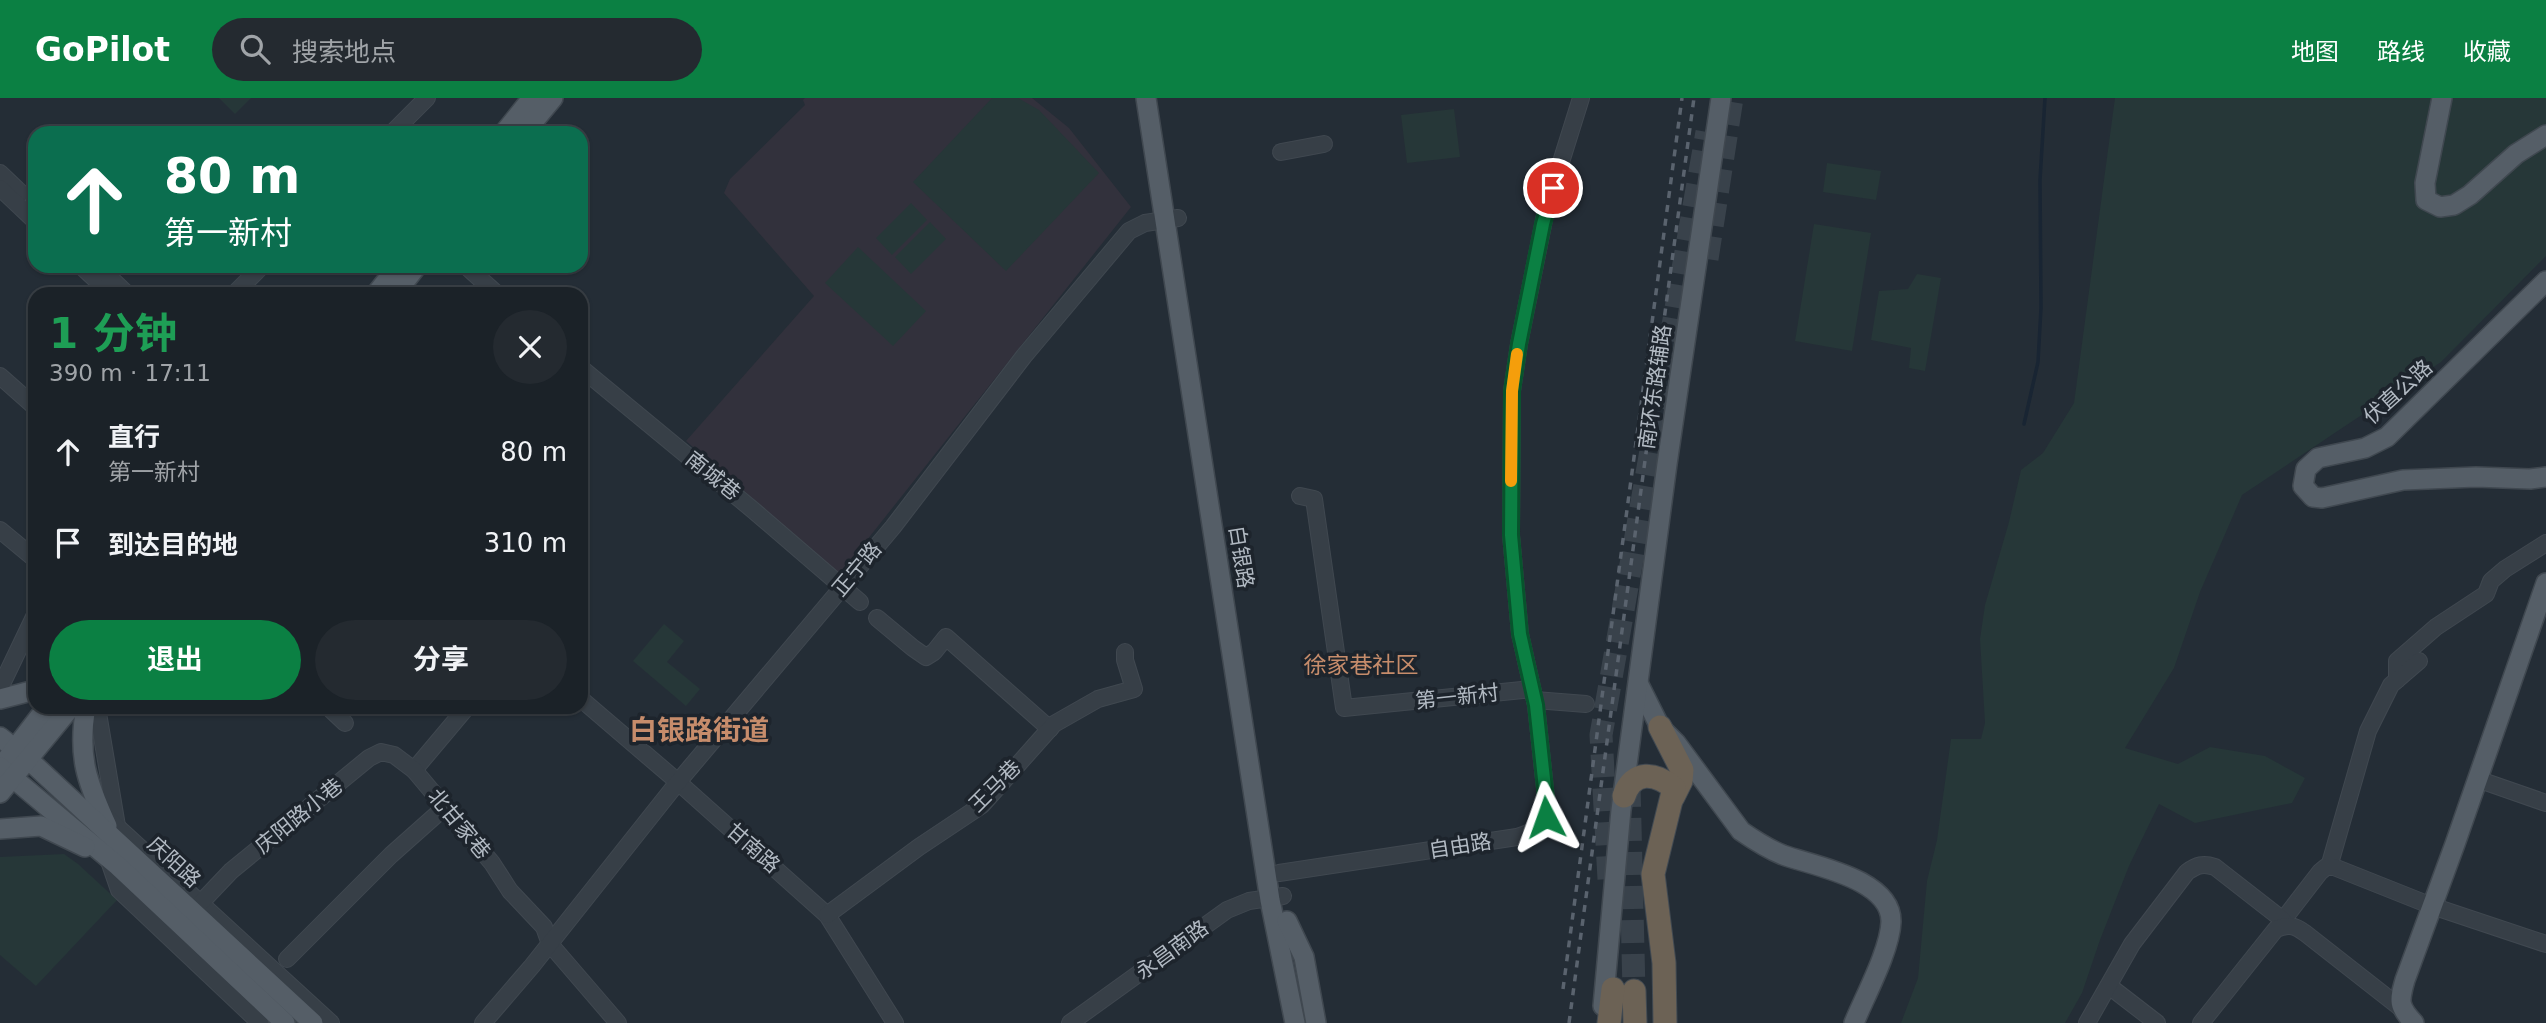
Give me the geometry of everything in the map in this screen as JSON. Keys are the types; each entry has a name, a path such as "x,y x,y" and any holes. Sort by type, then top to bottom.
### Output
{"highway":[{"path":"1660,727 1682,769 1681,780 1673,797"},
{"path":"1624,796 1628,785 1636,778 1659,777 1674,788 1653,874 1664,963 1664,1023"},
{"path":"1609,1023 1623,990 1636,1023"}],"main road":[{"path":"509,126 531,98"},
{"path":"530,126 553,98"},
{"name":"白银路","path":"1146,98 1172,218 1279,873 1277,898"},
{"name":"白银路","path":"1159,98 1172,218 1289,969 1295,1023"},
{"name":"南环东路辅路","path":"1601,1023 1607,941 1638,684 1667,464 1721,98"},
{"path":"2442,98 2425,183 2426,200 2440,207 2455,205 2470,195 2516,154 2546,135"},
{"path":"382,287 392,273"},
{"path":"400,287 412,273"},
{"name":"伏直公路","path":"2546,281 2387,437 2365,448 2318,458 2306,469 2303,486 2314,498 2322,498 2403,480 2476,477 2530,480 2546,477"},
{"path":"2408,1016 2400,998 2402,989 2546,583"},
{"path":"1638,684 1660,727 1676,743 1741,831 1782,855 1849,877 1872,889 1889,908 1891,923 1885,948 1854,1023"},
{"path":"0,699 28,692"},
{"path":"0,793 4,770 14,748 41,714"},
{"path":"14,748 61,714"},
{"path":"85,714 82,758 101,813 115,831"},
{"name":"庆阳路","path":"14,748 115,831 197,907 313,1023"},
{"name":"庆阳路","path":"4,770 108,858 285,1023"},
{"path":"0,829 41,826 108,858"},
{"path":"1281,923 1288,1023"},
{"path":"1281,923 1304,957 1316,1023"},
{"name":"白银路","path":"1289,969 1303,1023"}],"street":[{"path":"399,126 427,98"},
{"path":"1581,98 1546,211 1519,344 1512,391 1511,535 1520,634 1534,695 1586,705"},
{"path":"1281,152 1324,144"},
{"path":"0,173 28,200"},
{"path":"0,188 28,214"},
{"name":"正宁路","path":"483,1023 550,944 678,782 893,527 1024,356 1129,231 1146,223 1172,218"},
{"path":"89,273 104,287"},
{"path":"105,273 120,287"},
{"path":"241,287 255,273"},
{"path":"474,273 489,287"},
{"name":"南城巷","path":"588,374 860,603"},
{"path":"0,376 28,401"},
{"name":"第一新村","path":"1300,496 1314,499 1344,708 1534,695"},
{"path":"0,530 28,553"},
{"path":"2397,680 2397,661 2436,627 2486,594 2491,581 2505,569 2546,543"},
{"path":"877,618 926,657 934,652 946,637 1049,729"},
{"path":"0,688 28,630"},
{"name":"王马巷","path":"827,915 919,847 982,805 1054,724 1098,699 1134,688 1125,652"},
{"path":"2201,1023 2276,929 2284,923 2320,872 2329,867 2368,731 2391,685 2419,661"},
{"name":"自由路","path":"1279,873 1517,837 1537,831 1546,817 1547,807 1534,695"},
{"name":"甘南路","path":"588,705 827,915 895,1023"},
{"path":"98,714 115,831"},
{"path":"335,714 345,723"},
{"name":"北甘家巷","path":"461,714 414,770 492,863 510,891 544,927 550,944"},
{"name":"庆阳路小巷","path":"197,907 231,871 369,758 381,752 394,755 414,770"},
{"path":"2477,779 2546,803"},
{"path":"286,959 391,855 445,807"},
{"path":"108,858 119,890 260,1023"},
{"path":"2087,1023 2132,944 2187,872 2205,863 2215,866 2284,923 2294,925 2305,933 2408,1016"},
{"path":"2329,867 2432,906 2546,944"},
{"name":"永昌南路","path":"1070,1023 1227,910 1248,901 1277,898"},
{"path":"197,907 331,1023"},
{"path":"550,944 618,1023"},
{"path":"2109,986 2157,1023"}],"shaded area":[{"path":"219,98 251,98 235,114"},
{"path":"805,98 1032,98 1069,128 1131,207 840,574 686,441 814,296 724,193 730,179 805,105"},
{"path":"992,98 1018,98 1039,110 1099,173 1006,271 913,182"},
{"path":"2115,98 2546,98 2546,256 2441,362 2242,495 2200,592 2174,668 2125,748 2178,764 2210,747 2265,756 2305,778 2292,803 2195,823 2159,804 2129,866 2082,993 2065,1023 1901,1023 1918,978 1927,881 1937,840 1951,739 1981,739 1985,723 1980,639 1985,605 2021,470 2043,453 2074,403"},
{"path":"1454,109 1460,157 1407,163 1401,115"},
{"path":"1827,163 1881,171 1876,200 1823,192"},
{"path":"911,203 927,220 892,255 876,238"},
{"path":"930,222 946,239 911,274 895,257"},
{"path":"1814,224 1871,233 1852,351 1795,341"},
{"path":"858,247 926,311 893,346 825,283"},
{"path":"1917,274 1941,278 1925,371 1909,368 1911,348 1871,340 1879,291 1908,289"},
{"path":"664,624 684,641 667,662 700,689 686,706 633,661"},
{"path":"64,854 117,900 36,986 0,955 0,857"}],"waterway":[{"path":"2024,424 2038,362 2041,308 2040,180 2045,98"}],"tunnel":[{"path":"1707,259 1732,98"},
{"path":"1609,879 1601,735 1707,132"},
{"path":"1629,784 1634,991"}],"railway":[{"path":"1563,989 1682,98"},
{"path":"1569,1023 1694,98"}],"slow traffic":[{"path":"1511,481 1512,391 1517,354"}],"district":[{"name":"徐家巷社区","path":"1361,665"},
{"name":"白银路街道","path":"699,730"}],"route":[{"path":"1546,817 1536,705 1520,634 1511,535 1512,391 1543,224 1553,188"}]}
